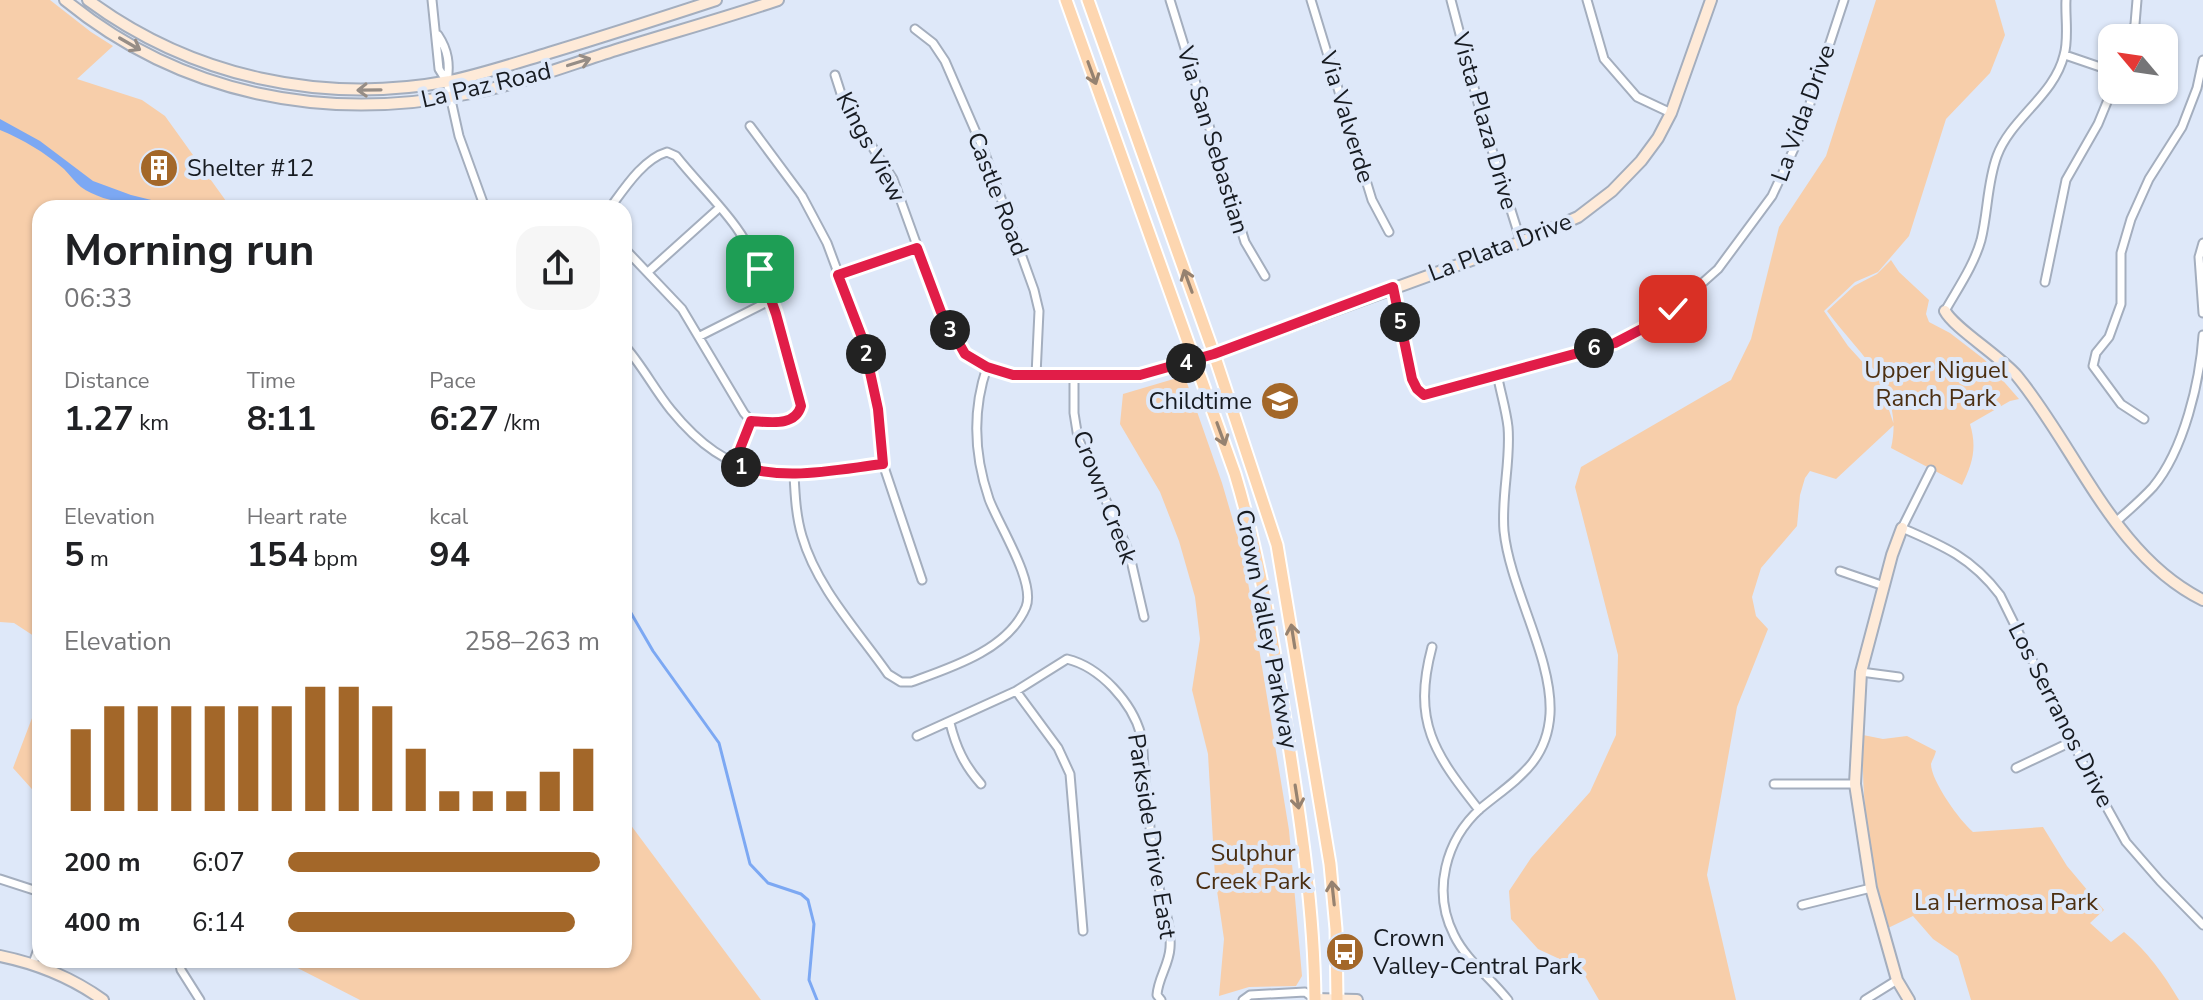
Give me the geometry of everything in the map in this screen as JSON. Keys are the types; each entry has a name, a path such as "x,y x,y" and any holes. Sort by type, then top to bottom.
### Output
{"main road":[{"name":"Crown Valley Parkway","path":"1066,0 1235,474 1257,554 1307,861 1314,1000"},
{"name":"Crown Valley Parkway","path":"1088,0 1214,354 1277,545 1330,864 1336,929 1337,1000"}],"street":[{"name":"La Paz Road","path":"65,0 95,23 156,58 241,91 314,102 375,106 450,97 507,84 778,0"},
{"name":"La Paz Road","path":"88,0 150,40 205,64 284,85 350,90 380,90 447,82 716,0"},
{"path":"432,0 438,35 439,69 447,82 459,136 482,200"},
{"name":"Via San Sebastian","path":"1170,0 1245,242 1265,276"},
{"name":"Via Valverde","path":"1311,0 1372,200 1389,232"},
{"name":"Vista Plaza Drive","path":"1451,0 1482,118 1521,242"},
{"path":"1587,0 1604,59 1637,97 1671,113"},
{"name":"La Plata Drive","path":"987,367 1013,375 1140,375 1195,361 1521,242 1578,217 1612,191 1641,161 1671,113 1711,0"},
{"name":"La Vida Drive","path":"1393,287 1412,379 1424,395 1615,343 1663,318 1718,269 1772,196 1798,140 1844,0"},
{"path":"2066,0 2065,55 2048,89 2011,131 1998,153 1989,183 1981,239 1945,311 2017,377 2117,521 2152,564 2184,591 2203,600"},
{"path":"2135,24 2137,0"},
{"name":"Castle Road","path":"915,29 933,43 945,61 984,151 1034,290 1039,311 1036,375"},
{"path":"2065,55 2098,66"},
{"path":"2144,419 2121,404 2093,366 2096,353 2109,337 2121,304 2121,253 2131,219 2149,179 2182,127 2200,88 2203,60"},
{"name":"Kings View","path":"835,75 844,103 893,179 953,335 965,354 987,367"},
{"path":"241,91 252,78"},
{"path":"2045,282 2066,180 2106,104"},
{"path":"750,126 816,219 863,340 878,409 883,464 922,580"},
{"path":"617,200 659,155 667,152 676,156 746,243 760,269 801,406 798,416 791,421 751,421 682,309 632,256"},
{"path":"648,272 719,208"},
{"path":"2203,243 2199,257 2203,313"},
{"path":"838,275 917,248"},
{"path":"700,336 771,300"},
{"path":"2117,521 2155,485 2172,453 2192,407 2203,335"},
{"path":"632,356 672,411 701,444 734,464 755,472 794,474 883,464"},
{"path":"794,474 802,539 813,564 825,586 888,674 901,682 919,679 991,648 1021,616 1027,605 1028,593 1011,543 989,501 976,435 978,394 987,367"},
{"path":"1497,373 1508,428 1504,532 1548,684 1550,714 1545,742 1528,771 1479,810 1460,833 1448,857 1442,885 1444,911 1454,937 1508,1000"},
{"name":"Crown Creek","path":"1074,376 1078,438 1129,552 1144,617"},
{"path":"734,464 751,421"},
{"path":"1909,1000 1897,980 1871,888 1855,784 1861,672 1902,528 1931,470"},
{"name":"Los Serranos Drive","path":"1902,528 1945,547 1985,575 2000,595 2126,842 2203,925"},
{"path":"1840,571 1884,586"},
{"path":"1432,647 1424,676 1424,713 1433,745 1449,772 1479,810"},
{"name":"Parkside Drive East","path":"1016,691 1067,659 1077,661 1098,674 1128,708 1140,735 1156,875 1168,924 1170,947 1159,997"},
{"path":"1861,672 1899,677"},
{"path":"917,736 1016,691 1058,748 1070,774 1083,931"},
{"path":"950,723 956,748 981,784"},
{"path":"2016,768 2073,741"},
{"path":"1774,784 1855,784"},
{"path":"0,879 32,889"},
{"path":"1802,905 1871,888"},
{"path":"0,956 32,963"},
{"path":"45,968 79,982 103,1000"},
{"path":"181,968 200,1000"},
{"path":"1865,1000 1897,980"},
{"path":"1243,1000 1250,995 1305,992 1314,1000 1357,1000"}],"green space":[{"path":"0,0 50,0 113,46 77,79 142,100 165,116 225,200 32,200 32,635 14,623 0,622"},
{"path":"1876,0 1995,0 2005,35 1990,73 1946,119 1909,236 1878,272 1855,282 1824,311 1848,346 1879,380 1894,425 1836,479 1810,471 1800,495 1797,526 1761,568 1752,597 1756,616 1768,629 1737,707 1707,875 1736,1000 1599,1000 1581,969 1538,949 1511,919 1509,891 1531,858 1590,792 1616,735 1618,655 1575,487 1581,467 1731,380 1751,339 1779,227 1826,156"},
{"name":"Upper Niguel Ranch Park","path":"1891,260 1899,272 1929,300 1926,314 1929,322 1950,333 1985,360 2019,399 1970,424 1973,455 1962,485 1891,448 1894,426 1885,389 1865,358 1827,311 1854,286 1877,274"},
{"name":"Sulphur Creek Park","path":"1177,378 1187,383 1244,558 1289,830 1302,976 1296,986 1249,987 1219,996 1224,939 1215,877 1208,754 1192,690 1200,639 1195,597 1179,541 1160,492 1120,424 1123,394"},
{"path":"32,718 32,789 13,768"},
{"name":"La Hermosa Park","path":"1863,735 1883,739 1907,736 1936,751 1931,764 1936,780 1954,810 1973,832 2043,827 2067,866 2104,910 2090,923 2111,942 2124,932 2154,963 2179,1000 1971,1000 1958,956 1933,939 1913,916 1888,928 1868,833 1863,784"},
{"path":"632,827 761,1000 360,1000 298,968 632,968"}],"water":[{"path":"0,119 40,141 93,181 151,200 112,200 91,193 41,152 0,130"}],"waterway":[{"path":"632,615 653,651 719,743 750,864 768,883 801,894 808,900 814,924 809,980 817,1000"}],"place":[{"name":"Shelter #12","path":"159,168"},
{"name":"Childtime","path":"1280,401"},
{"name":"Crown Valley-Central Park","path":"1345,952"}],"route":[{"path":"760,269 776,314 801,406 798,416 791,421 751,421 734,464 771,474 883,464 878,409 863,340 838,275 917,248 941,312 965,354 987,367 1013,375 1140,375 1195,361 1393,287 1412,379 1424,395 1615,343 1663,318 1673,309"}]}
